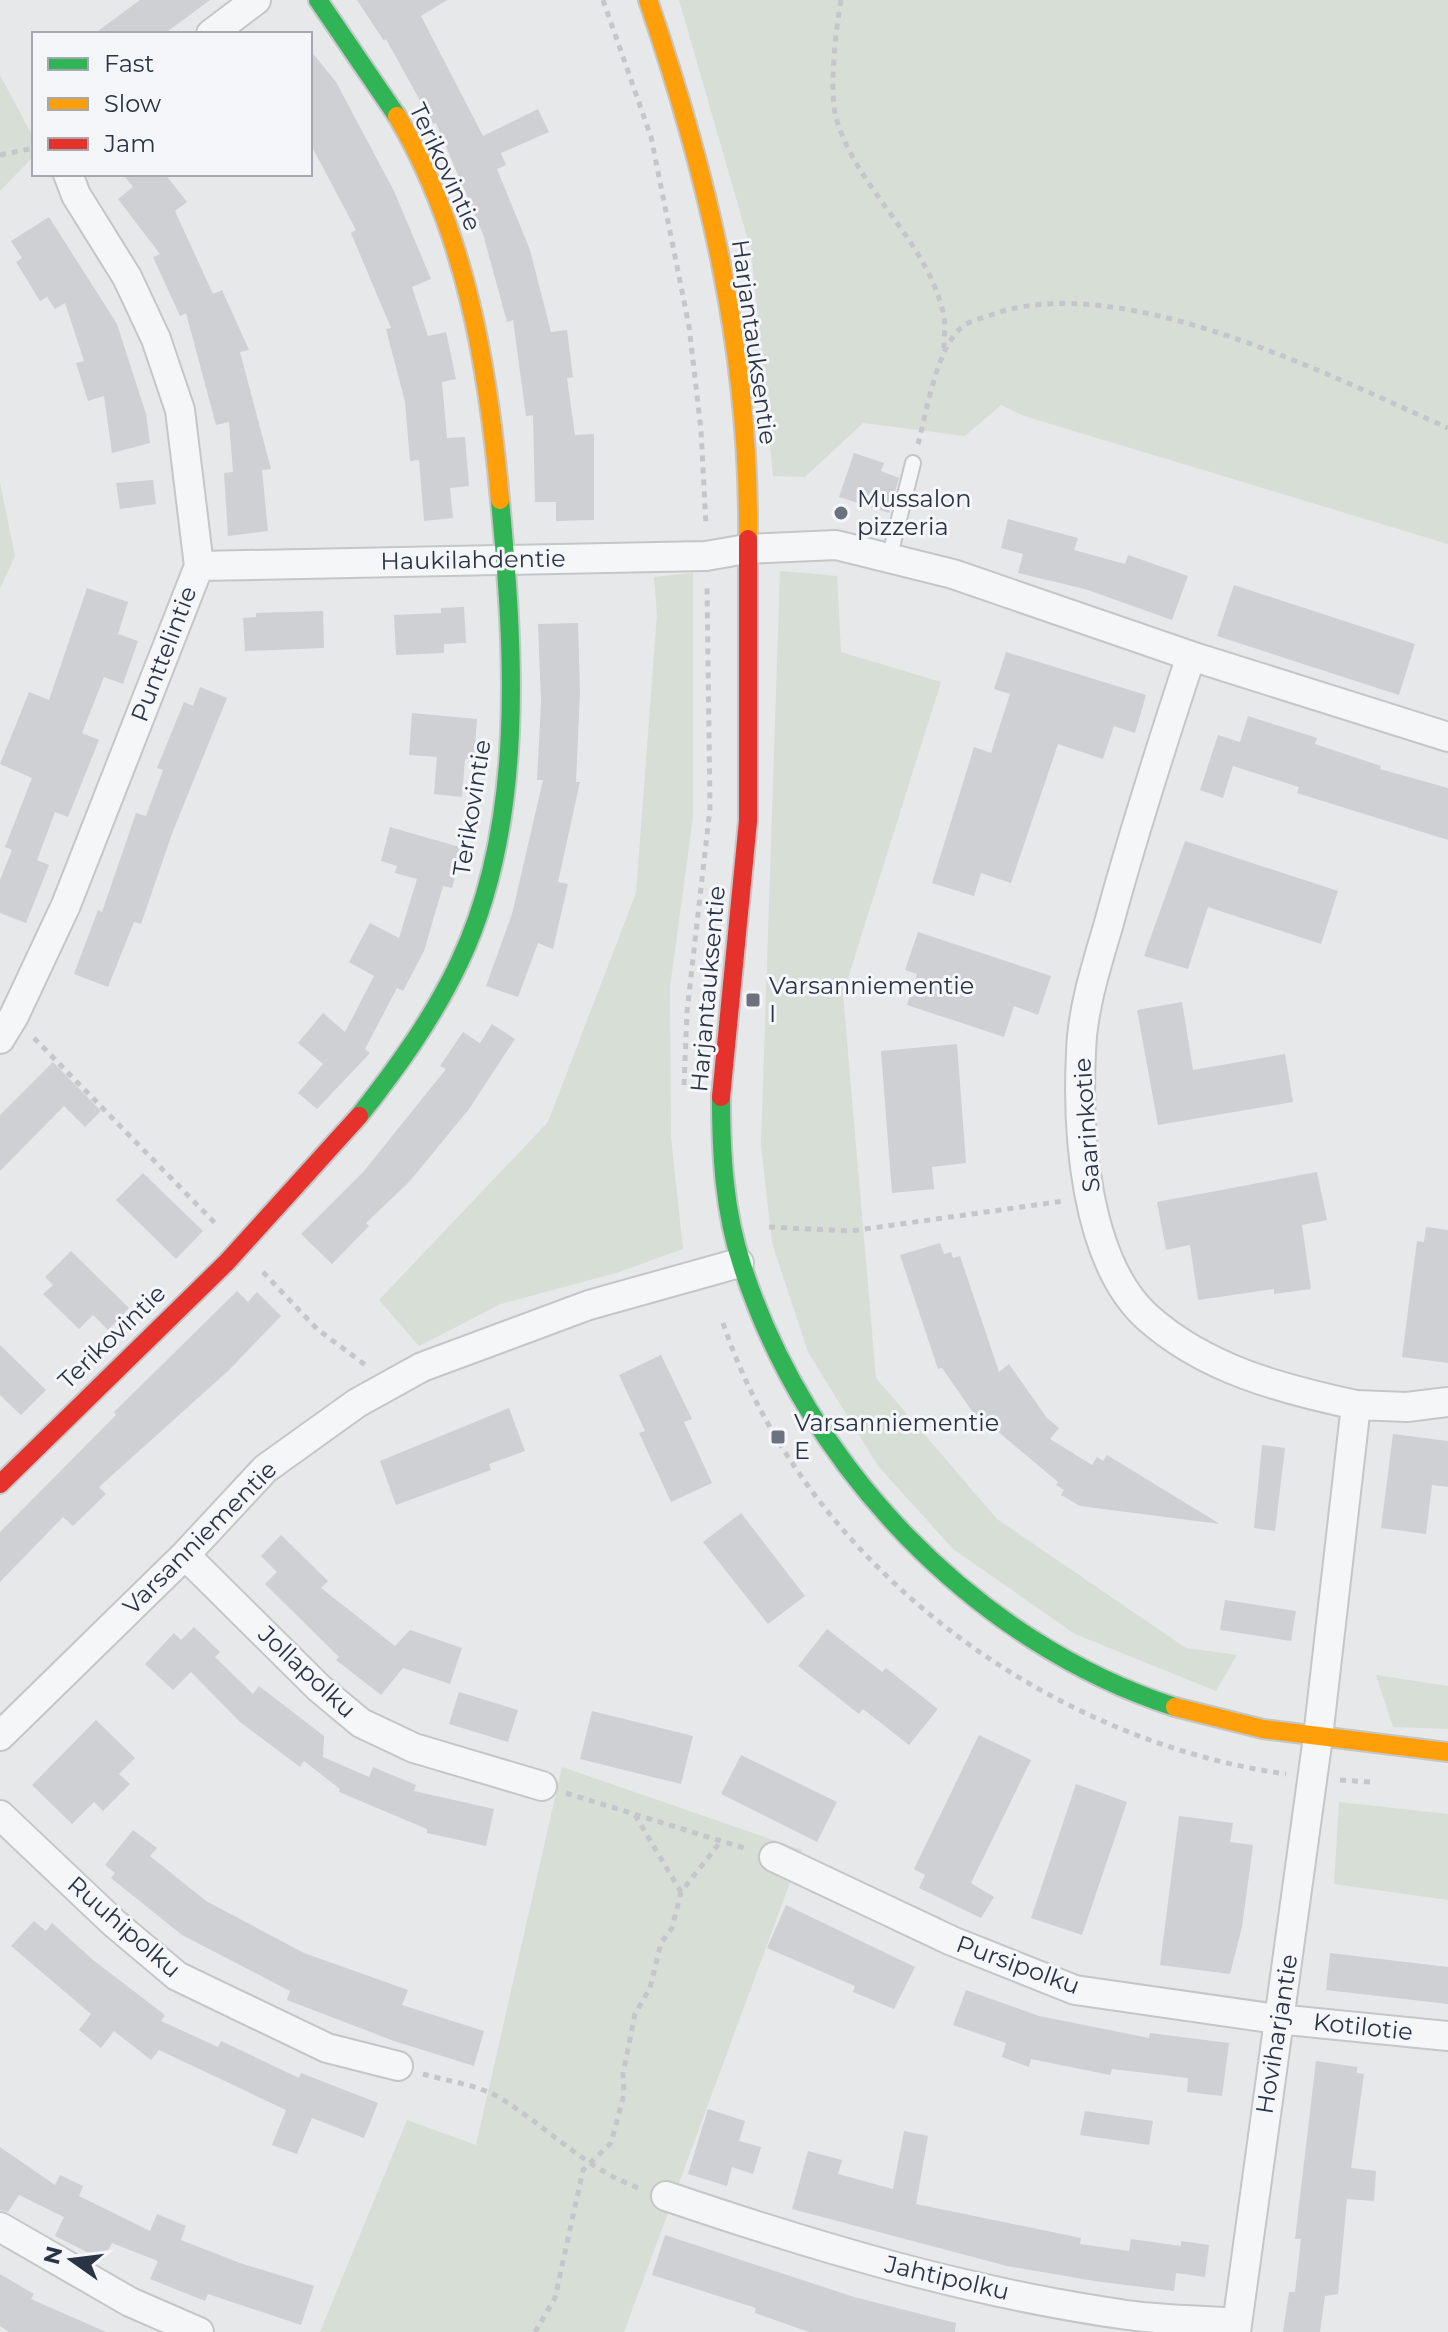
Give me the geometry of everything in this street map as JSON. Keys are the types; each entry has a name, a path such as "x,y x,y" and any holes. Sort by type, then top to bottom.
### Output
{"street":[{"path":"214,32 256,0"},
{"name":"Terikovintie","path":"0,1484 75,1405 240,1248 344,1138 432,1016 464,954 493,861 503,786 509,674 505,560 494,412 458,253 399,119 318,0"},
{"name":"Harjantauksentie","path":"648,0 692,131 725,274 746,455 746,850 720,1082 724,1180 739,1263 779,1359 828,1439 876,1503 926,1558 1016,1629 1086,1672 1155,1701 1238,1727 1448,1752"},
{"name":"Punttelintie","path":"7,1028 66,905 199,566 180,410 156,339 127,277 76,195 69,176"},
{"path":"746,549 836,545 953,574 1191,656 1448,737"},
{"name":"Haukilahdentie","path":"199,566 706,556 746,549"},
{"name":"Saarinkotie","path":"1191,656 1093,980 1080,1051 1086,1179 1102,1243 1120,1285 1147,1316 1195,1351 1239,1374 1356,1405 1407,1407 1448,1402"},
{"name":"Varsanniementie","path":"0,1736 185,1555 265,1469 357,1403 408,1374 589,1305 739,1263"},
{"path":"1318,1737 1356,1405"},
{"name":"Jollapolku","path":"185,1555 319,1688 361,1723 414,1748 542,1786"},
{"name":"Hoviharjantie","path":"1236,2328 1277,2019 1290,1948 1310,1777 1318,1737"},
{"name":"Ruuhipolku","path":"0,1815 114,1923 177,1976 327,2048 398,2066"},
{"name":"Pursipolku","path":"774,1857 952,1941 1075,1990 1277,2019"},
{"name":"Kotilotie","path":"1277,2019 1448,2036"},
{"name":"Jahtipolku","path":"666,2196 805,2244 1049,2301 1129,2315 1236,2328"},
{"path":"0,2227 130,2302 199,2332"}],"lane":[{"path":"889,559 913,463"}],"path":[{"path":"603,0 651,137 689,326 701,430 710,808 687,1012 683,1100"},
{"path":"841,0 835,32 835,117 846,148 928,272 944,314 944,350 913,463"},
{"path":"0,155 32,148"},
{"path":"944,350 963,326 1020,306 1068,304 1146,313 1258,347 1448,428"},
{"path":"7,1028 240,1248 317,1329 369,1368 408,1374"},
{"path":"732,1225 851,1231 920,1224 1090,1197"},
{"path":"706,1273 732,1350 795,1466 833,1520 886,1576 960,1636 1051,1697 1142,1739 1231,1766 1381,1783"},
{"path":"542,1786 774,1857"},
{"path":"635,1815 681,1892"},
{"path":"535,2332 555,2298 583,2170 611,2143 624,2094 623,2074 635,2014 650,1988 661,1943 672,1928 681,1892 721,1841"},
{"path":"398,2066 498,2096 624,2183 666,2196"}],"shaded area":[{"path":"679,0 1448,0 1448,544 1024,416 1001,405 965,436 863,423 805,477 773,476 751,250"},
{"path":"0,75 32,135 32,158 0,191"},
{"path":"0,483 15,556 0,589"},
{"path":"780,571 837,576 841,652 941,682 843,994 876,1378 997,1519 1186,1648 1237,1655 1216,1691 1075,1634 953,1549 878,1466 808,1352 772,1243 761,1145"},
{"path":"693,573 693,817 670,987 671,1137 683,1249 616,1273 501,1304 419,1346 379,1300 548,1122 636,893 657,614 654,577"},
{"path":"1376,1675 1448,1686 1448,1729 1393,1727"},
{"path":"562,1767 802,1850 624,2332 320,2332 407,2120 476,2145"},
{"path":"1339,1802 1448,1814 1448,1900 1334,1884"}],"building":[{"path":"140,0 210,0 167,32 97,32"},
{"path":"357,0 447,0 421,16 483,136 538,109 549,132 501,153 506,165 497,169 530,250 551,332 567,330 573,377 567,378 575,435 594,434 594,520 556,521 556,502 535,502 533,415 526,416 513,320 507,322 483,234 436,123 433,124 386,39 384,41"},
{"path":"312,52 336,82 394,191 431,279 412,287 428,336 446,332 456,379 442,382 447,438 465,437 469,486 450,488 453,518 424,521 419,460 410,461 405,402 386,329 391,328 351,233 356,230 312,147"},
{"path":"125,176 167,176 187,202 175,211 213,294 222,290 249,350 240,352 271,469 262,470 268,531 228,536 224,473 233,472 229,422 216,425 186,313 180,316 153,257 160,254 118,199 133,187"},
{"path":"49,217 117,324 146,414 150,443 112,453 104,396 88,401 76,363 84,361 65,303 55,309 47,297 40,301 16,262 22,258 11,241"},
{"path":"854,453 884,463 881,471 899,478 889,513 839,497"},
{"path":"153,480 156,504 120,509 116,483"},
{"path":"1008,519 1078,538 1074,550 1125,564 1128,555 1188,576 1172,620 1085,589 1018,573 1023,554 1001,548"},
{"path":"1234,585 1415,644 1399,695 1217,636"},
{"path":"87,588 128,602 118,634 138,641 123,684 104,677 82,733 99,740 68,817 55,812 37,860 49,865 26,923 0,913 0,880 12,850 5,847 32,778 0,764 29,692 49,700"},
{"path":"464,607 466,643 444,644 444,653 396,655 394,615 441,613 441,608"},
{"path":"323,611 324,648 245,651 243,618 256,617 256,613"},
{"path":"578,623 580,692 576,782 580,782 558,882 568,884 553,949 538,943 518,997 486,986 512,914 543,780 537,780 541,702 538,624"},
{"path":"1006,652 1146,695 1135,733 1114,726 1103,759 1058,744 1011,883 981,873 974,896 932,883 974,747 991,753 1010,694 994,689"},
{"path":"200,687 227,698 173,831 141,924 134,922 108,987 74,974 98,910 102,912 136,813 146,816 163,770 157,768 184,702 193,706"},
{"path":"412,713 477,719 474,759 465,759 462,797 434,794 437,757 409,755"},
{"path":"1248,716 1317,738 1315,744 1381,766 1380,769 1448,788 1448,840 1297,793 1299,787 1233,766 1223,798 1200,790 1218,735 1240,742"},
{"path":"390,827 463,848 452,888 443,886 424,951 403,991 397,988 365,1049 370,1053 317,1109 298,1093 323,1064 298,1043 323,1013 345,1032 374,976 349,962 370,923 399,938 417,879 395,873 397,866 381,861"},
{"path":"1185,841 1338,891 1321,944 1208,907 1188,969 1144,956"},
{"path":"918,932 1051,976 1038,1015 1014,1006 1004,1037 907,1005 917,974 905,970"},
{"path":"1182,1002 1193,1070 1285,1054 1293,1102 1158,1125 1137,1010"},
{"path":"492,1024 515,1039 469,1109 410,1181 366,1223 369,1226 332,1264 301,1234 364,1171 446,1069 440,1066 463,1032 480,1043"},
{"path":"957,1044 966,1163 932,1167 934,1189 892,1193 881,1051"},
{"path":"53,1062 101,1111 85,1127 64,1106 0,1171 0,1115"},
{"path":"1317,1172 1327,1220 1302,1225 1311,1289 1274,1294 1274,1289 1198,1300 1190,1245 1166,1250 1157,1202"},
{"path":"143,1173 203,1231 176,1259 116,1200"},
{"path":"1426,1227 1448,1230 1448,1363 1402,1357 1417,1241 1424,1242"},
{"path":"940,1243 944,1254 951,1252 953,1258 960,1256 999,1372 1009,1364 1047,1418 1059,1428 1050,1439 1092,1465 1097,1457 1103,1461 1107,1455 1220,1524 1080,1506 1061,1495 1064,1490 1056,1485 1058,1482 983,1419 979,1421 942,1368 938,1369 900,1255"},
{"path":"71,1251 129,1308 108,1330 93,1315 79,1329 43,1294 53,1285 45,1277"},
{"path":"237,1291 248,1302 257,1292 281,1316 228,1371 99,1487 106,1494 73,1526 63,1517 0,1582 0,1532 116,1415 114,1412"},
{"path":"0,1345 46,1390 21,1415 0,1395"},
{"path":"661,1355 692,1419 684,1422 712,1483 671,1502 639,1433 645,1431 619,1375"},
{"path":"509,1408 525,1451 489,1464 491,1470 396,1505 380,1461"},
{"path":"1393,1434 1448,1441 1448,1487 1432,1485 1426,1534 1381,1528"},
{"path":"1262,1445 1285,1448 1275,1531 1254,1528"},
{"path":"741,1513 805,1596 768,1624 703,1542"},
{"path":"281,1535 328,1581 321,1588 395,1646 410,1630 462,1648 450,1684 403,1668 381,1695 336,1660 339,1657 265,1584 277,1572 261,1556"},
{"path":"1225,1600 1296,1611 1291,1641 1220,1630"},
{"path":"194,1627 220,1652 215,1657 253,1694 259,1686 324,1736 323,1757 369,1777 373,1767 416,1785 414,1791 494,1809 486,1846 427,1833 427,1829 339,1792 340,1789 304,1761 300,1767 240,1722 191,1672 173,1690 145,1664 174,1633 181,1640"},
{"path":"827,1629 882,1672 886,1668 938,1709 909,1745 863,1709 859,1714 798,1666"},
{"path":"459,1692 518,1710 508,1742 449,1724"},
{"path":"592,1711 693,1736 681,1784 580,1759"},
{"path":"96,1720 135,1758 119,1774 130,1784 103,1811 94,1802 72,1824 32,1785"},
{"path":"979,1735 1031,1760 971,1883 994,1897 981,1918 919,1888 925,1875 914,1869"},
{"path":"741,1755 837,1802 817,1842 721,1794"},
{"path":"1076,1784 1127,1802 1082,1935 1031,1918"},
{"path":"1179,1816 1233,1823 1230,1842 1253,1845 1242,1927 1230,1974 1160,1965"},
{"path":"133,1830 157,1848 150,1856 206,1901 304,1953 408,1990 402,2005 484,2031 474,2066 394,2041 287,2000 290,1991 182,1935 111,1878 115,1873 105,1865"},
{"path":"786,1905 915,1967 894,2009 853,1992 855,1986 767,1948"},
{"path":"34,1921 46,1931 52,1923 93,1960 165,2015 161,2021 218,2047 221,2041 299,2078 301,2073 378,2103 364,2138 312,2118 297,2154 272,2145 286,2110 159,2050 151,2060 114,2031 101,2048 79,2030 91,2014 11,1946"},
{"path":"1330,1953 1448,1967 1448,2004 1326,1990"},
{"path":"966,1990 1039,2016 1149,2038 1150,2033 1229,2043 1222,2096 1187,2092 1188,2078 1112,2069 1110,2075 1031,2059 1029,2067 1002,2057 1006,2043 953,2025"},
{"path":"1316,2061 1357,2067 1357,2073 1364,2074 1351,2168 1376,2171 1374,2201 1347,2199 1338,2294 1325,2296 1320,2332 1283,2332 1289,2292 1295,2292 1301,2239 1295,2239"},
{"path":"708,2109 745,2121 739,2141 761,2147 753,2174 732,2167 727,2186 688,2174"},
{"path":"1085,2111 1153,2121 1149,2145 1080,2135"},
{"path":"904,2131 928,2136 916,2204 1081,2238 1080,2244 1129,2251 1131,2239 1181,2246 1181,2241 1209,2245 1205,2277 1176,2273 1174,2291 1094,2281 1007,2266 792,2209 808,2151 842,2160 838,2174 893,2189"},
{"path":"0,2147 55,2185 60,2175 83,2186 79,2196 150,2231 157,2214 186,2226 181,2240 240,2263 314,2286 301,2325 208,2294 205,2301 150,2279 158,2261 112,2243 103,2260 55,2236 64,2217 19,2195 8,2212 0,2210"},
{"path":"665,2235 854,2297 956,2323 955,2332 809,2332 755,2313 756,2308 652,2275"},
{"path":"0,2274 34,2294 31,2299 106,2332 9,2332 0,2326"}],"traffic: fast":[{"path":"318,0 397,116"},
{"path":"359,1116 414,1042 449,983 481,909 496,853 510,735 511,675 500,500"},
{"path":"721,1097 725,1182 731,1224 742,1265 770,1339 808,1409 854,1475 907,1537 967,1591 1032,1639 1102,1678 1175,1707"}],"traffic: slow":[{"path":"648,0 689,132 721,265 742,400 748,539"},
{"path":"397,116 441,207 470,302 489,400 500,500"},
{"path":"1175,1707 1263,1729 1448,1752"}],"traffic: jam":[{"path":"721,1097 748,821 748,539"},
{"path":"0,1484 227,1262 359,1116"}],"place":[{"name":"Mussalon pizzeria","path":"841,513"},
{"name":"Varsanniementie I","path":"753,1000"},
{"name":"Varsanniementie E","path":"778,1437"}]}
